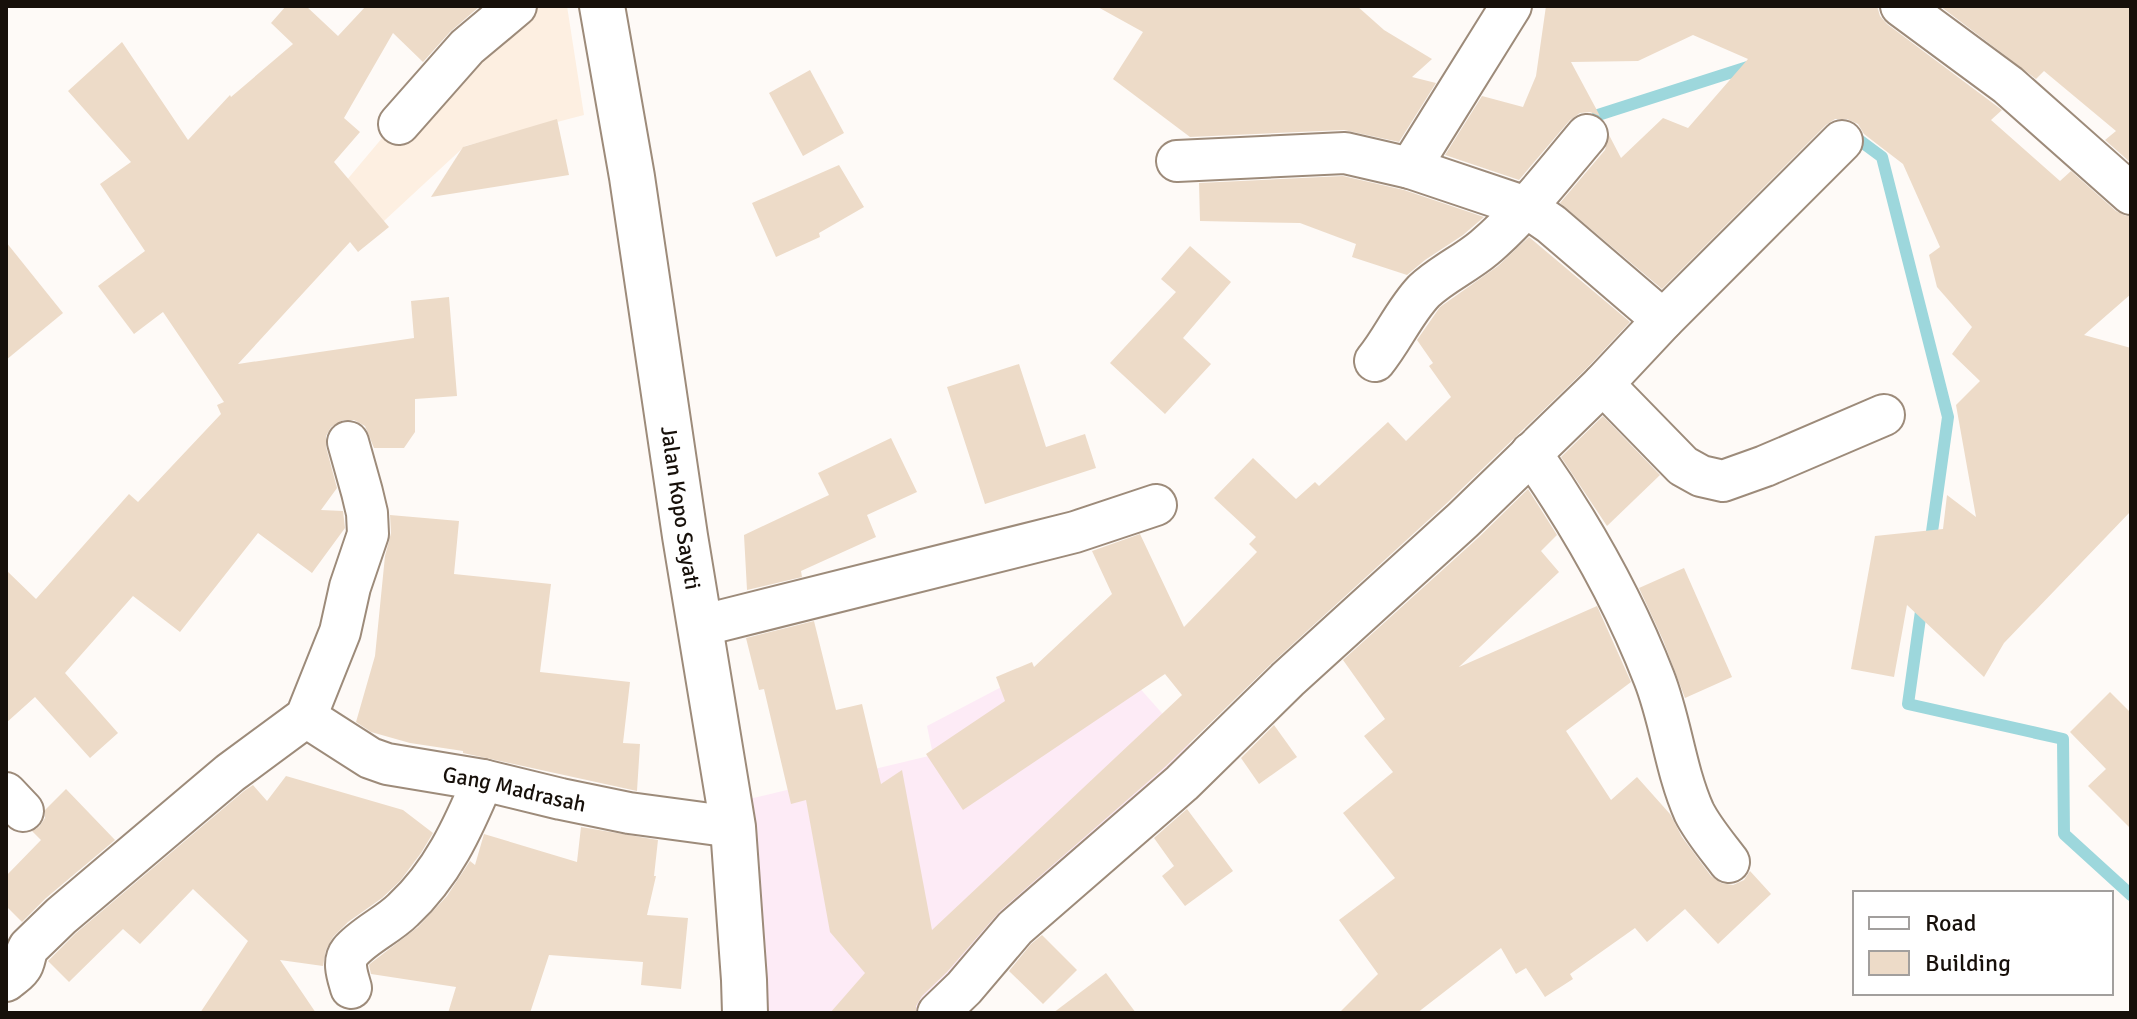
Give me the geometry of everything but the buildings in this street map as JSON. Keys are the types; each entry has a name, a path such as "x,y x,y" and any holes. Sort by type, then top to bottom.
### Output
{"main road":[{"name":"Jalan Kopo Sayati","path":"602,6 632,177 733,827 745,1013"}],"street":[{"path":"399,124 467,47 516,6"},
{"path":"1410,168 1511,6"},
{"path":"1904,7 2008,85 2131,194"},
{"path":"1375,361 1423,292 1482,249 1526,207 1587,135"},
{"path":"938,1013 964,988 1015,928 1182,783 1288,679 1452,530 1603,384 1842,141"},
{"path":"1177,161 1345,153 1410,168 1526,207 1551,224 1663,320"},
{"path":"1603,384 1683,466 1701,476 1723,481 1884,415"},
{"path":"6,981 20,970 25,951 61,916 230,773 306,717 340,632 350,587 368,534 362,492 348,442"},
{"path":"1531,453 1577,522 1628,616 1655,679 1695,814 1729,862"},
{"path":"700,626 1075,532 1156,505"},
{"name":"Gang Madrasah","path":"306,717 370,758 402,767 483,780 629,813 733,827"},
{"path":"351,988 346,965 350,952 401,913 426,887 464,827 483,780"}],"shaded area":[{"path":"493,6 567,6 584,115 465,146 358,245 330,200"},
{"path":"1095,638 1201,757 913,1013 765,1013 749,799 933,755 927,726"}],"waterway":[{"path":"1598,115 1754,65"},
{"path":"1851,134 1882,157 1948,417 1930,546"},
{"path":"1922,604 1908,704 2063,739 2064,834 2131,895"}]}
